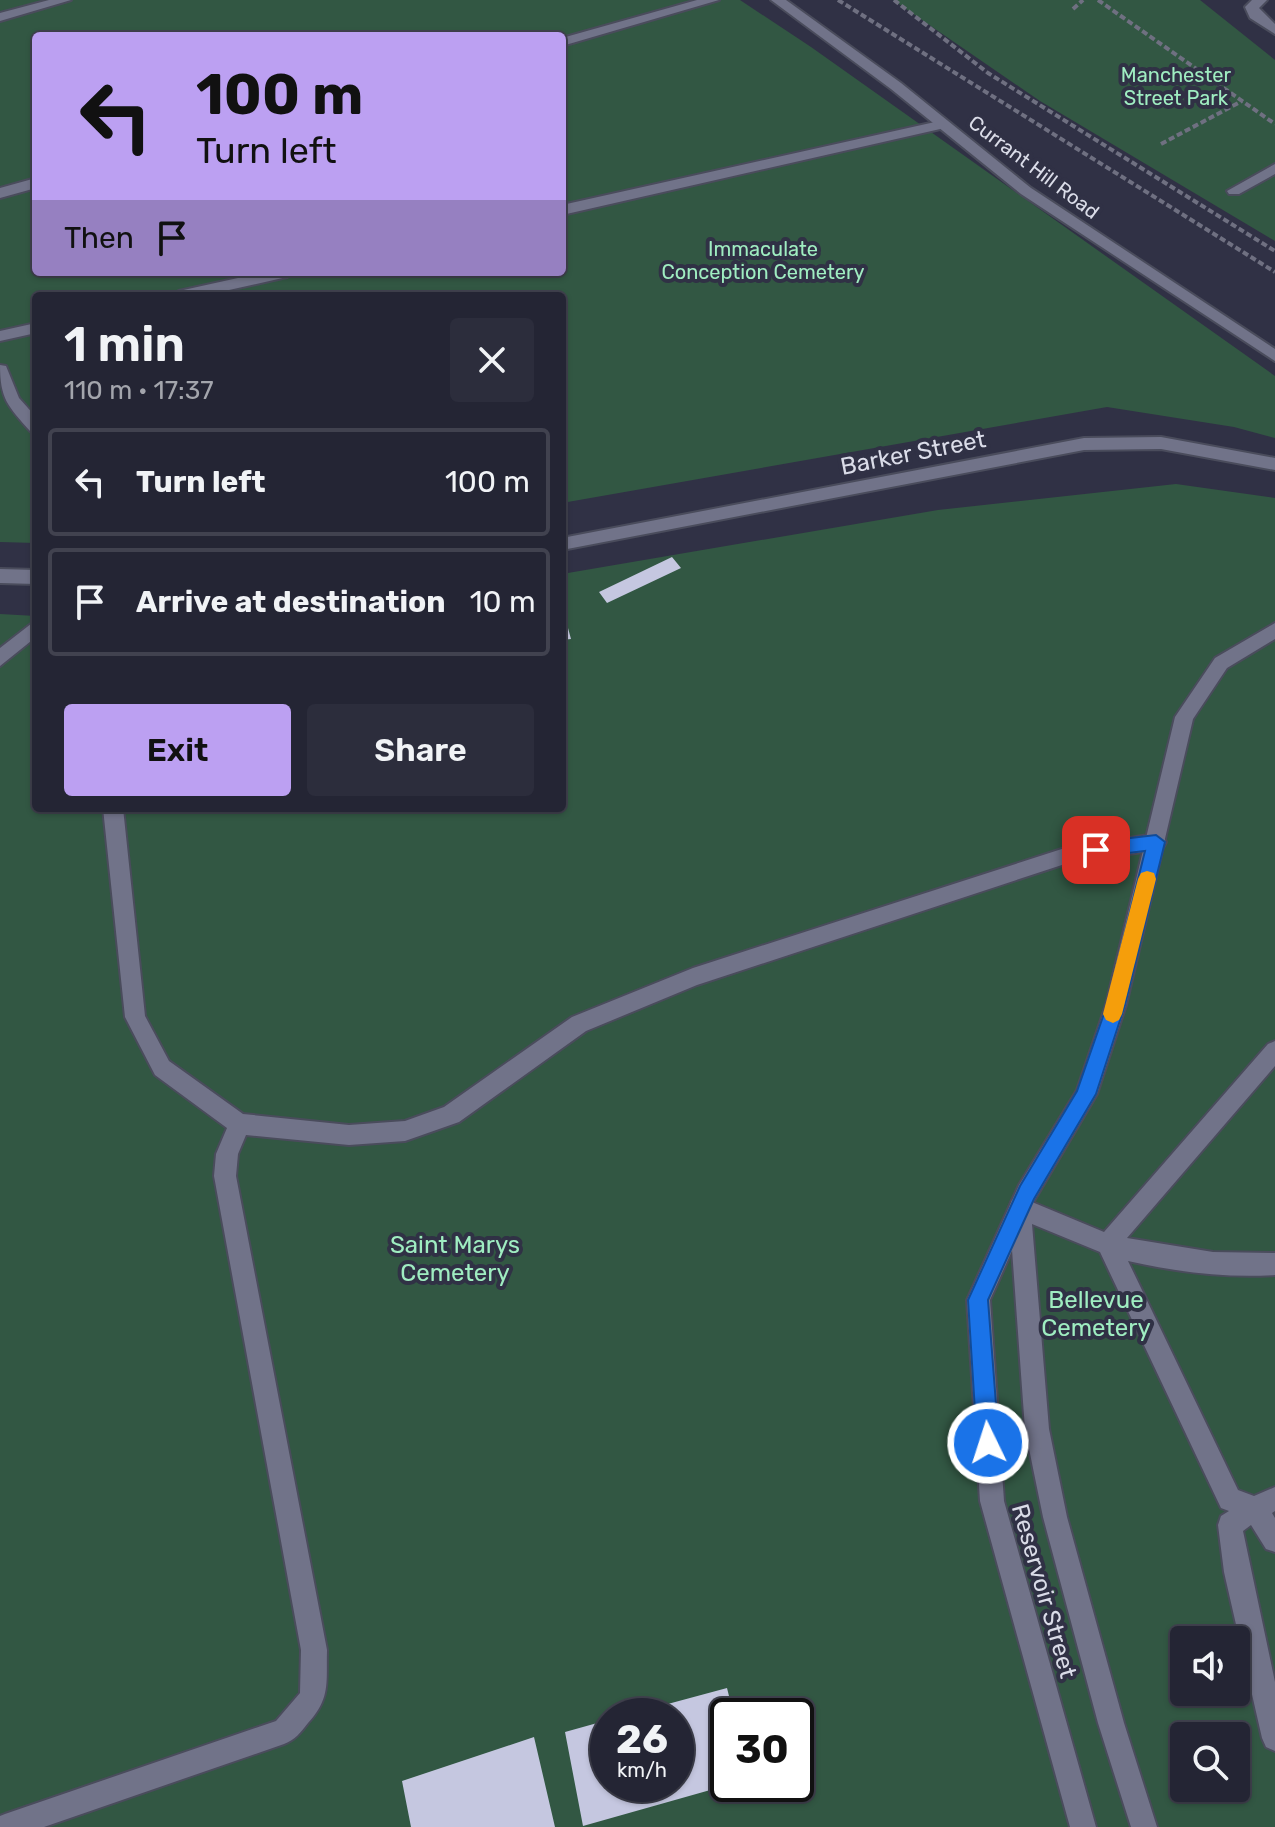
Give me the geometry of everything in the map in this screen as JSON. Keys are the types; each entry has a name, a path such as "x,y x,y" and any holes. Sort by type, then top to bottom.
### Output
{"main road":[{"path":"0,17 64,0"},
{"path":"566,41 712,0"},
{"name":"Currant Hill Road","path":"778,0 944,124 1026,191 1275,356"},
{"path":"1260,0 1252,7 1255,15 1275,30"},
{"path":"566,209 944,124"},
{"path":"1234,191 1275,168"},
{"path":"0,193 32,184"},
{"path":"197,292 269,276"},
{"path":"0,336 32,329"},
{"path":"0,370 12,400 32,422"},
{"name":"Barker Street","path":"566,543 1084,444 1161,443 1275,464"},
{"path":"0,576 32,577"},
{"name":"Reservoir Street","path":"1083,1827 992,1501 978,1300 1020,1208 1086,1094 1116,1005 1184,717 1221,663 1275,630"},
{"path":"0,659 32,631"},
{"path":"113,812 135,1017 162,1068 239,1124 349,1135 405,1131 451,1115 579,1024 693,977 1068,855 1156,842"},
{"path":"1108,1244 1275,1051"},
{"path":"5,1827 284,1731 313,1698 314,1650 225,1176 227,1154 239,1124"},
{"path":"1144,1827 1111,1723 1052,1503 1037,1429 1020,1208 1108,1244 1194,1261 1253,1267 1275,1264"},
{"path":"1108,1244 1230,1499 1264,1503"},
{"path":"1264,1503 1275,1540"},
{"path":"1264,1503 1230,1525 1240,1587 1275,1738"}],"path":[{"path":"838,0 1275,272"},
{"path":"894,0 988,73 1275,251"},
{"path":"1073,9 1083,0"},
{"path":"1098,0 1275,124"},
{"path":"1166,74 1199,71"},
{"path":"1161,144 1242,101"}],"green space":[{"name":"Immaculate Conception Cemetery","path":"0,0 740,0 1275,376 1275,438 1234,427 1107,407 566,502 566,292 32,292 32,543 0,542"},
{"name":"Manchester Street Park","path":"893,0 1200,0 1275,60 1275,241 1040,101"},
{"name":"Saint Marys Cemetery","path":"1176,484 1275,498 1275,1827 0,1827 0,614 32,616 32,812 566,812 566,573 938,510"}],"building":[{"path":"672,557 681,568 607,603 599,592"},
{"path":"566,621 571,639 566,640"},
{"path":"727,1688 730,1698 710,1698 710,1790 694,1795 694,1698 690,1698"},
{"path":"590,1725 590,1802 668,1802 583,1826 565,1732"},
{"path":"534,1737 555,1827 411,1827 402,1781"}],"slow traffic":[{"path":"1113,1014 1147,879"}],"route":[{"path":"988,1443 978,1300 1027,1192 1086,1094 1116,1005 1156,842 1096,850"}],"park label":[{"name":"Bellevue Cemetery","path":"1096,1314"}]}
